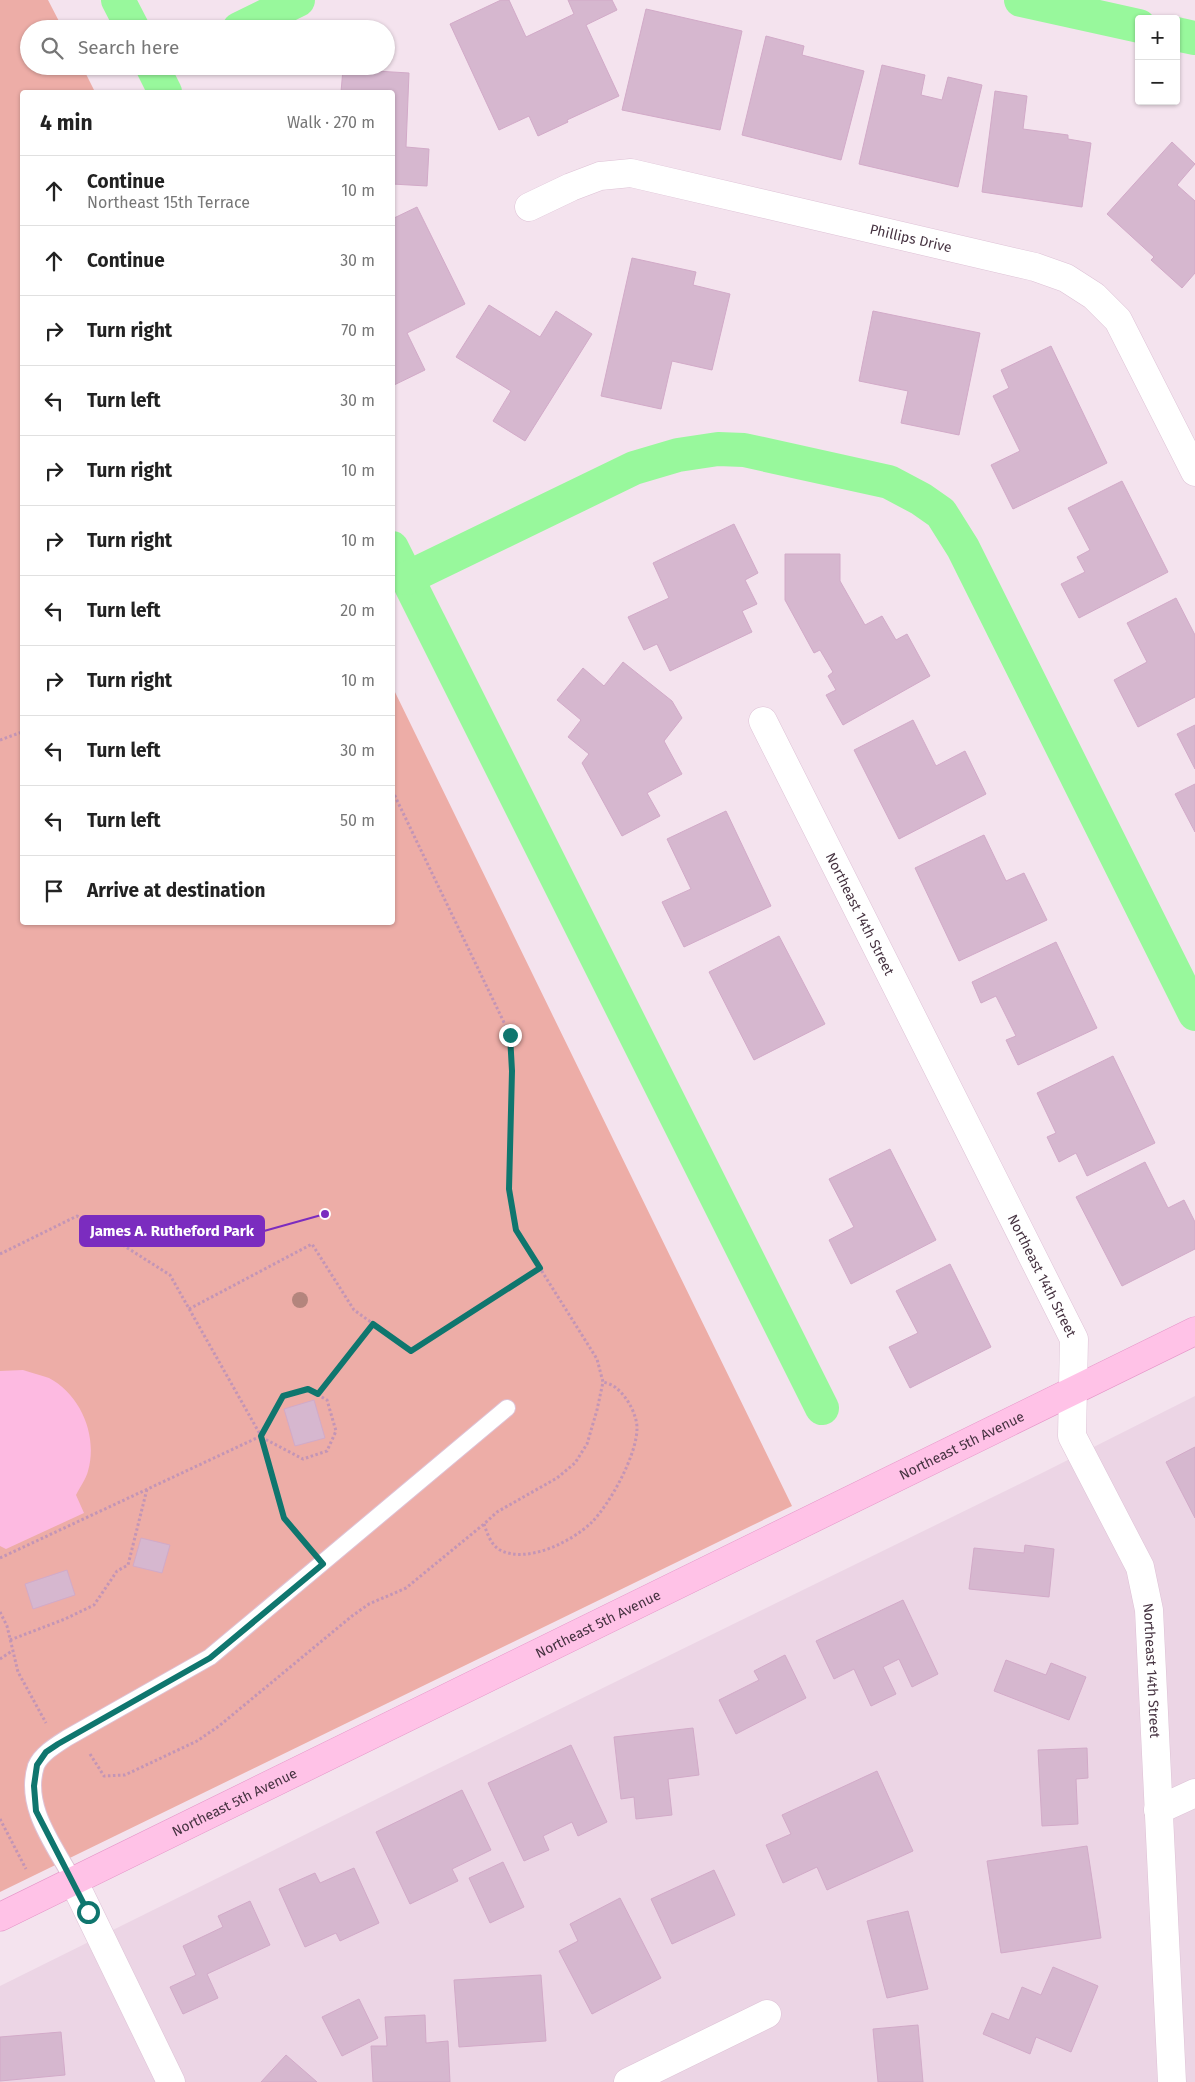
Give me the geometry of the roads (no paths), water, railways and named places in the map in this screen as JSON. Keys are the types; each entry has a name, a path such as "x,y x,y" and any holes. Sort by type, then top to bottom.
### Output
{"street":[{"name":"Phillips Drive","path":"529,207 571,186 600,176 631,173 1035,267 1066,278 1094,296 1118,320 1195,472"},
{"name":"Northeast 14th Street","path":"763,721 1074,1339 1072,1436 1140,1567 1149,1610 1172,2082"},
{"name":"Northeast 5th Avenue","path":"0,1917 1195,1331"},
{"path":"1158,1810 1195,1793"},
{"path":"73,1880 171,2082"},
{"path":"628,2082 767,2014"}],"lane":[{"path":"73,1880 36,1811 34,1786 37,1765 46,1752 67,1738 210,1658 507,1408"}],"waterway":[{"path":"118,0 128,20"},
{"path":"257,20 298,0"},
{"path":"1021,0 1135,25"},
{"path":"1180,35 1195,38"},
{"path":"156,75 164,90"},
{"path":"407,578 634,468 678,455 718,449 744,450 889,482 921,499 941,513 963,548 1195,1014"},
{"path":"395,554 822,1408"}],"place":[{"name":"James A. Rutheford Park","path":"325,1214"}]}
